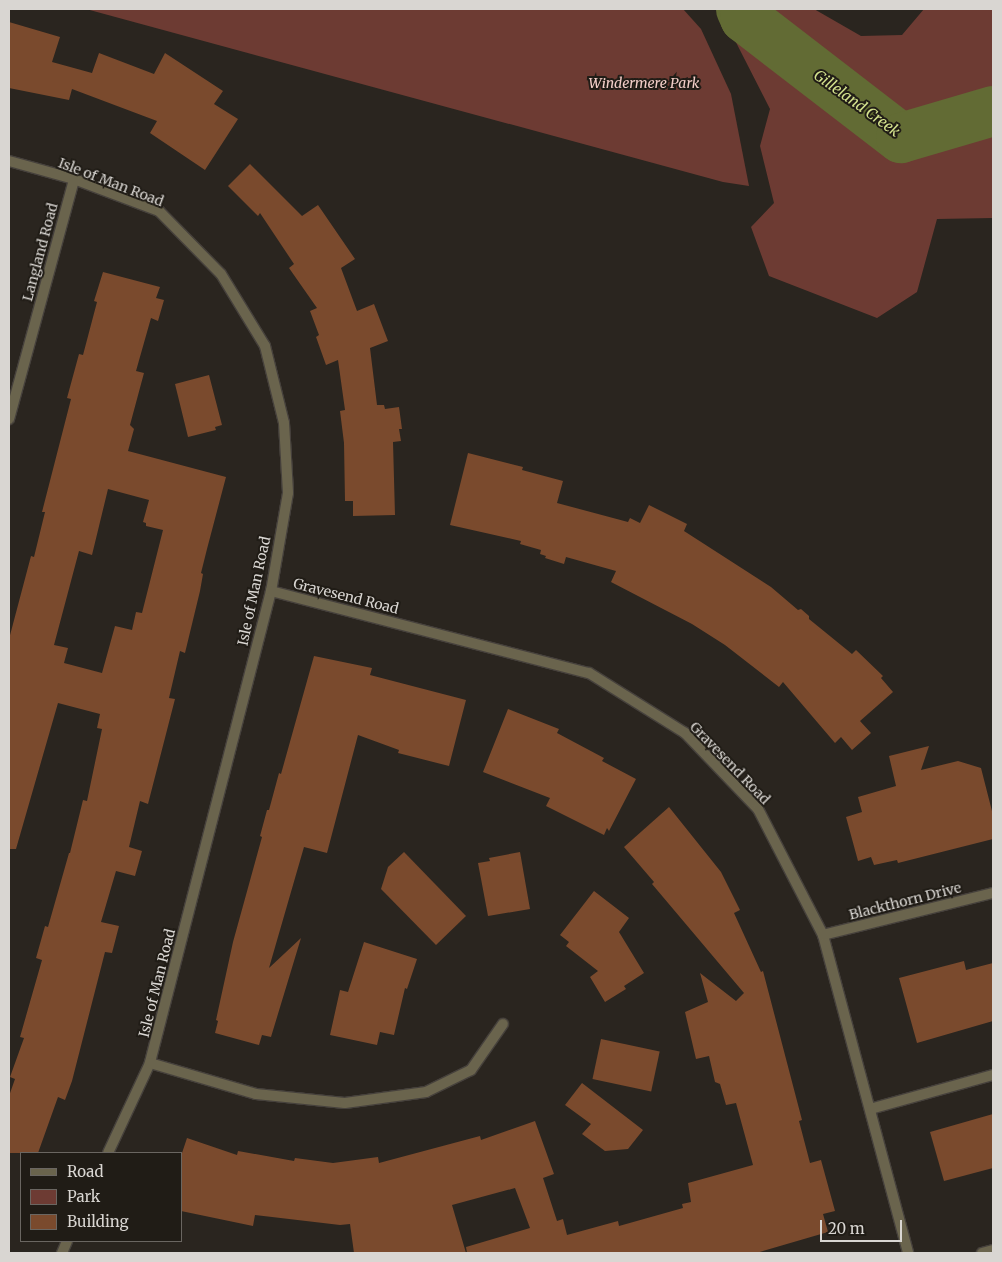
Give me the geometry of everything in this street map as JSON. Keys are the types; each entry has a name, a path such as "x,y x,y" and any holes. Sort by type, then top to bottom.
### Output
{"street":[{"name":"Isle of Man Road","path":"9,161 74,179 159,211 221,274 265,346 284,423 288,492 271,591 150,1063 108,1152"},
{"name":"Langland Road","path":"9,420 74,179"},
{"name":"Gravesend Road","path":"271,591 589,672 685,733 758,809 823,935 908,1253"},
{"name":"Blackthorn Drive","path":"823,935 993,893"},
{"path":"150,1063 256,1094 345,1103 426,1092 441,1085 471,1070 503,1024"},
{"path":"870,1109 993,1075"},
{"path":"982,1253 993,1250"}],"green space":[{"name":"Windermere Park","path":"86,9 683,9 701,29 731,94 749,186 723,182"},
{"path":"719,9 814,9 861,36 902,35 924,9 993,10 993,218 937,219 917,292 877,318 769,276 751,227 774,203 760,146 770,109"}],"building":[{"path":"9,22 60,37 52,62 92,73 99,53 154,74 165,53 223,91 214,104 238,119 205,170 150,133 157,121 72,89 69,100 9,88"},
{"path":"250,164 302,216 318,205 355,259 341,268 357,311 374,304 388,341 370,348 377,405 384,405 385,409 399,407 402,429 399,429 401,441 393,442 395,515 353,516 353,501 345,501 344,443 340,411 345,410 338,360 326,365 316,337 319,335 310,311 317,308 289,268 294,264 260,213 258,216 228,186"},
{"path":"103,272 160,287 156,298 164,300 158,321 151,318 136,371 144,373 130,425 134,429 128,451 226,477 201,573 203,574 200,591 185,653 180,651 169,698 175,699 148,804 140,801 129,847 142,851 135,876 116,871 101,922 119,926 112,953 105,952 72,1081 65,1100 58,1097 38,1152 9,1153 9,1096 15,1079 10,1077 24,1038 20,1037 42,960 36,958 45,926 48,927 70,853 83,800 87,801 102,729 97,728 100,714 58,703 16,849 9,849 9,639 31,556 34,557 45,512 42,512 71,399 67,398 79,354 83,355 97,302 94,301","holes":["108,489 149,500 143,522 146,523 146,526 163,530 142,613 136,612 132,630 115,626 102,673 64,663 68,648 54,645 79,551 92,555"]},
{"path":"209,375 222,425 215,427 216,430 188,437 175,384"},
{"path":"468,453 523,467 522,470 563,481 557,503 628,522 630,518 640,523 649,505 687,524 684,531 771,587 798,610 801,609 809,616 809,619 852,654 856,650 883,676 881,678 893,692 860,721 871,733 852,750 841,737 835,743 783,682 779,687 725,645 692,624 611,582 616,571 566,557 564,564 545,558 546,556 540,554 541,550 520,544 521,541 450,525"},
{"path":"314,656 372,668 370,675 466,700 449,766 398,753 399,750 358,735 327,853 304,847 269,968 301,938 271,1037 262,1035 259,1045 215,1033 218,1021 216,1020 233,942 262,837 260,836 267,810 269,810 279,773 281,774"},
{"path":"508,709 559,729 557,733 604,758 602,761 636,779 609,831 607,828 604,835 546,806 550,798 483,772"},
{"path":"929,746 921,770 958,761 981,768 993,815 993,839 898,863 897,860 874,865 871,857 858,861 846,817 862,812 858,797 896,786 889,756"},
{"path":"669,807 721,872 740,910 734,913 761,972 763,971 802,1120 799,1121 810,1163 821,1160 835,1211 823,1214 828,1232 756,1253 467,1253 466,1247 530,1228 515,1188 452,1205 466,1253 354,1253 350,1224 340,1225 255,1215 253,1226 182,1211 182,1153 187,1138 237,1155 238,1151 294,1161 295,1158 333,1163 378,1157 379,1163 480,1136 481,1140 535,1121 554,1174 543,1178 557,1221 563,1219 567,1235 618,1221 619,1226 683,1208 682,1204 691,1202 688,1183 753,1165 736,1103 726,1105 720,1084 715,1082 709,1056 696,1059 685,1012 708,1002 700,973 736,1001 744,993 652,884 654,882 624,847"},
{"path":"404,852 466,916 436,945 381,889 388,867"},
{"path":"520,852 530,909 488,916 478,863 490,861 489,858"},
{"path":"594,891 629,918 619,932 644,973 624,986 626,989 605,1002 590,977 598,971 566,946 569,942 560,935"},
{"path":"364,942 417,959 407,989 405,988 394,1035 380,1032 377,1045 330,1035 340,990 348,992"},
{"path":"964,961 966,970 993,963 993,1021 917,1043 899,978"},
{"path":"601,1039 660,1051 651,1092 592,1079"},
{"path":"582,1083 643,1130 628,1149 605,1151 582,1134 591,1124 565,1105"},
{"path":"993,1114 993,1168 944,1181 930,1132"}],"waterway":[{"name":"Gilleland Creek","path":"741,9 745,18 901,138 993,111"}]}
